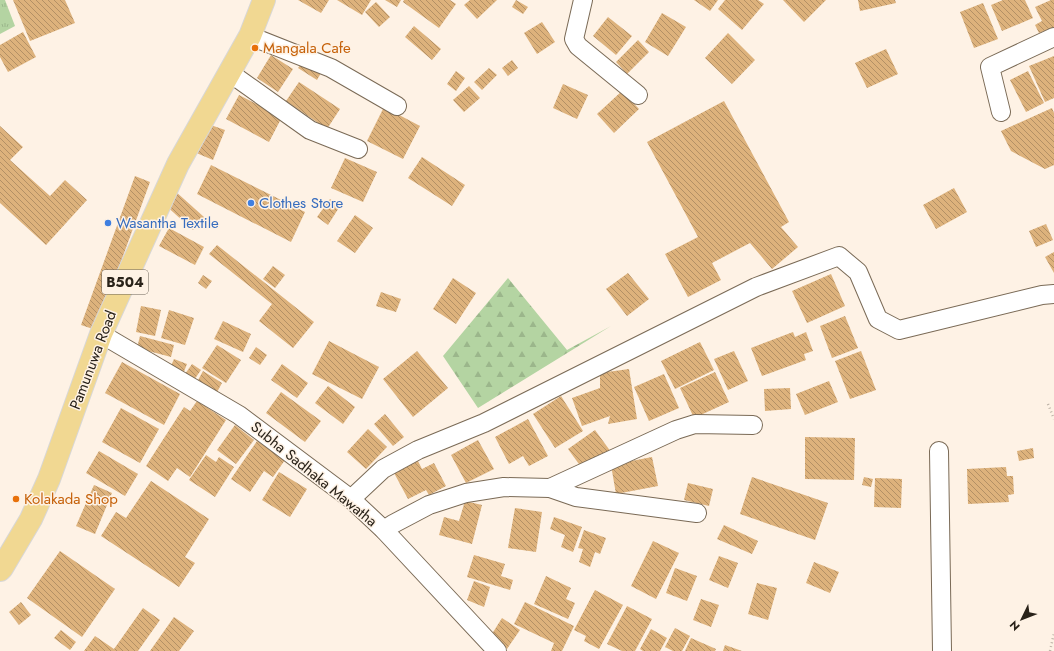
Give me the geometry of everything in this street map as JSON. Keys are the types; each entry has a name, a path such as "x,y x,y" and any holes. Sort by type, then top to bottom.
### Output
{"main road":[{"name":"Pamunuwa Road","path":"0,570 31,519 49,479 101,334 178,164 250,36 264,0"}],"street":[{"path":"583,0 574,39 578,46 638,95"},
{"path":"250,36 331,68 397,106"},
{"path":"1001,112 990,67 1054,37"},
{"path":"230,73 310,130 358,148"},
{"path":"351,499 384,469 418,450 484,423 756,287 839,256 858,272 878,319 899,330 1042,295 1054,294"},
{"name":"Subha Sadhaka Mawatha","path":"101,334 240,414 351,499 384,530 497,651"},
{"path":"550,488 664,435 695,424 753,425"},
{"path":"938,451 942,651"},
{"path":"384,530 429,504 466,492 504,487 550,488 576,497 697,513"}],"path":[{"path":"1048,404 1054,420"},
{"path":"1050,651 1054,633"}],"green space":[{"path":"0,0 5,0 15,26 0,34"},
{"path":"508,278 567,350 611,326 478,408 443,356"}],"building":[{"path":"13,0 65,0 75,23 30,41"},
{"path":"298,0 329,0 321,13"},
{"path":"337,0 371,0 362,15"},
{"path":"385,0 401,0 397,7"},
{"path":"404,0 450,0 456,4 439,28 403,2"},
{"path":"470,0 497,0 477,19 464,5"},
{"path":"516,0 528,7 523,14 512,7"},
{"path":"694,0 718,0 710,11"},
{"path":"725,0 758,0 764,4 742,30 718,9"},
{"path":"783,0 826,0 804,22"},
{"path":"858,0 895,0 896,3 860,11"},
{"path":"1003,0 1025,0 1033,18 1002,31 991,5"},
{"path":"1054,0 1054,27 1039,33 1035,25 1042,21 1035,7"},
{"path":"376,2 390,17 379,27 365,12"},
{"path":"983,3 998,39 974,48 960,12"},
{"path":"662,13 686,27 668,56 645,42"},
{"path":"608,17 632,36 616,55 593,36"},
{"path":"542,22 555,42 537,54 524,33"},
{"path":"414,26 441,49 432,60 405,37"},
{"path":"23,32 36,57 8,72 0,57 0,45"},
{"path":"728,33 755,60 732,84 705,58"},
{"path":"638,40 649,52 627,74 616,62"},
{"path":"886,49 898,74 867,88 855,63"},
{"path":"271,55 293,69 278,92 257,78"},
{"path":"1054,56 1054,98 1045,102 1029,66"},
{"path":"512,60 518,68 508,76 502,68"},
{"path":"303,61 321,73 317,80 298,68"},
{"path":"489,68 497,75 482,90 474,82"},
{"path":"456,71 465,78 456,91 447,84"},
{"path":"1028,71 1044,103 1026,112 1010,80"},
{"path":"299,82 340,109 327,129 286,101"},
{"path":"563,84 588,95 577,119 553,108"},
{"path":"469,86 480,98 464,112 453,100"},
{"path":"622,91 639,109 614,133 597,114"},
{"path":"239,95 282,117 269,142 226,119"},
{"path":"724,101 789,222 781,227 798,247 772,269 750,243 712,263 721,280 688,297 665,254 698,237 647,142"},
{"path":"384,107 420,126 403,159 367,141"},
{"path":"1052,108 1054,113 1054,165 1045,169 1011,151 1001,131"},
{"path":"205,123 225,130 213,160 194,152"},
{"path":"0,126 23,147 10,160 50,196 65,180 87,200 46,245 0,203"},
{"path":"422,157 465,185 452,206 408,178"},
{"path":"345,158 377,172 363,202 331,188"},
{"name":"Clothes Store","path":"211,165 305,212 291,242 197,194"},
{"path":"135,176 150,182 96,330 81,325"},
{"path":"954,188 967,212 936,229 923,205"},
{"path":"175,191 204,217 193,230 164,204"},
{"path":"330,199 340,206 328,225 317,217"},
{"path":"355,215 373,228 355,253 337,241"},
{"path":"1046,224 1053,240 1036,247 1029,231"},
{"path":"169,228 204,247 195,265 159,246"},
{"path":"217,245 314,322 293,348 259,321 272,304 209,254"},
{"path":"1054,252 1054,273 1045,257"},
{"path":"273,266 285,275 275,288 263,279"},
{"path":"628,273 649,299 627,316 606,289"},
{"path":"831,274 845,306 807,323 792,291"},
{"path":"203,275 212,281 206,289 198,283"},
{"path":"453,278 476,293 456,324 433,309"},
{"path":"381,292 401,299 396,312 376,306"},
{"path":"141,306 161,310 155,336 136,332"},
{"path":"169,310 194,318 185,345 161,338"},
{"path":"845,316 858,348 832,358 820,326"},
{"path":"223,321 251,334 243,352 214,339"},
{"path":"793,332 795,337 806,332 813,351 804,354 806,360 762,376 751,348"},
{"path":"140,336 174,345 171,357 137,348"},
{"path":"329,341 379,367 362,399 312,374"},
{"path":"700,342 714,370 675,389 661,361"},
{"path":"217,345 241,360 226,383 202,368"},
{"path":"256,347 267,355 260,365 249,358"},
{"path":"417,351 448,388 413,417 383,379"},
{"path":"734,351 748,381 728,390 714,359"},
{"path":"861,351 876,390 850,399 835,361"},
{"path":"174,359 187,364 183,374 170,368"},
{"path":"122,362 180,394 164,425 105,393"},
{"path":"192,364 201,370 194,380 185,374"},
{"path":"282,364 308,383 297,398 271,380"},
{"path":"629,369 637,419 608,424 610,416 582,426 572,398 600,388 600,373"},
{"path":"203,371 222,383 216,394 197,382"},
{"path":"715,372 729,402 694,418 680,388"},
{"path":"664,374 679,408 649,421 634,387"},
{"path":"829,381 838,402 805,415 796,394"},
{"path":"328,386 355,407 343,424 315,403"},
{"path":"790,388 791,409 765,411 764,389"},
{"path":"281,392 321,421 305,442 266,413"},
{"path":"561,396 583,431 555,448 533,414"},
{"path":"197,401 226,420 190,477 177,468 168,481 146,466 184,407 190,411"},
{"path":"121,408 159,429 140,463 102,442"},
{"path":"385,414 404,437 393,446 374,424"},
{"path":"528,419 548,456 529,466 523,456 509,464 495,437"},
{"path":"235,425 254,440 236,464 217,450"},
{"path":"368,429 387,447 366,469 347,452"},
{"path":"595,430 611,452 584,471 568,449"},
{"path":"805,437 855,438 854,480 805,479"},
{"path":"478,440 494,469 466,483 451,455"},
{"path":"257,441 285,460 273,477 264,471 250,492 231,479"},
{"path":"1033,448 1034,458 1019,461 1017,451"},
{"path":"99,451 138,474 125,496 86,473"},
{"path":"206,455 216,462 219,457 234,467 215,497 189,480"},
{"path":"652,457 658,486 616,494 611,465"},
{"path":"417,459 422,469 434,463 446,486 429,495 426,490 408,499 393,471"},
{"path":"1006,467 1007,476 1013,476 1014,494 1008,495 1009,502 968,504 967,469"},
{"path":"279,472 307,489 290,517 262,500"},
{"path":"752,477 828,503 815,540 740,514"},
{"path":"864,477 873,479 871,487 862,485"},
{"path":"875,478 902,479 901,508 874,507"},
{"path":"151,481 209,519 185,557 195,563 179,587 101,536 116,512 126,518"},
{"path":"688,483 713,489 709,506 684,500"},
{"path":"94,485 112,493 95,534 76,526"},
{"path":"465,501 482,505 472,544 439,535 444,517 459,521"},
{"path":"515,508 542,512 536,552 508,548"},
{"path":"554,517 582,527 573,552 561,547 565,535 550,529"},
{"path":"724,525 758,541 752,554 717,539"},
{"path":"584,530 606,538 600,554 595,552 590,567 579,562 583,549 578,548"},
{"path":"653,541 679,553 656,599 631,586"},
{"path":"60,551 115,589 82,637 27,598"},
{"path":"474,555 505,564 501,576 513,580 510,590 467,577"},
{"path":"719,556 738,563 728,588 709,580"},
{"path":"814,562 839,572 830,593 806,583"},
{"path":"675,568 697,576 687,601 666,593"},
{"path":"546,576 571,588 566,599 575,603 568,619 534,604"},
{"path":"474,581 490,587 484,607 467,600"},
{"path":"757,583 777,588 768,620 748,614"},
{"path":"595,590 623,605 599,649 584,641 586,636 574,630"},
{"path":"701,599 719,605 711,627 693,620"},
{"path":"21,602 31,615 19,625 9,612"},
{"path":"525,602 574,626 562,651 551,651 554,643 514,624"},
{"path":"627,606 652,619 635,651 622,651 607,644"},
{"path":"143,608 160,620 138,651 84,651 95,636 114,649"},
{"path":"174,617 194,631 179,651 150,651"},
{"path":"502,618 520,630 507,649 490,637"},
{"path":"675,628 690,636 682,651 673,651 665,647"},
{"path":"651,629 667,638 660,651 643,651 640,649"},
{"path":"61,630 76,642 70,650 54,638"},
{"path":"691,638 716,649 715,651 685,651"},
{"path":"725,645 742,651 723,651"}],"place":[{"name":"Mangala Cafe","path":"255,48"},
{"name":"Clothes Store","path":"251,203"},
{"name":"Wasantha Textile","path":"108,223"},
{"name":"Kolakada Shop","path":"16,499"}]}
